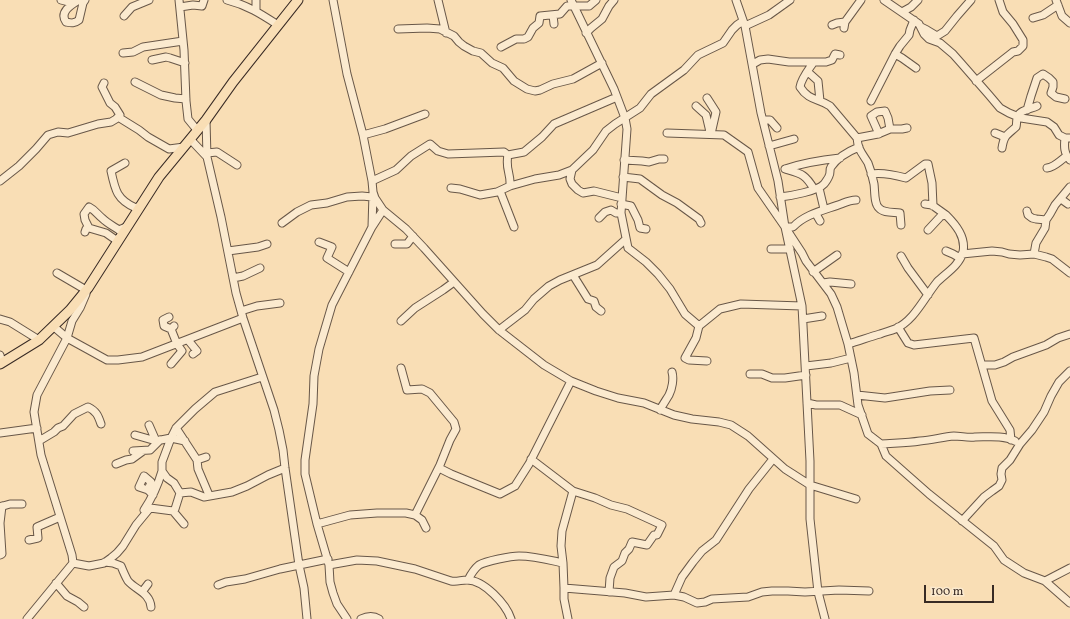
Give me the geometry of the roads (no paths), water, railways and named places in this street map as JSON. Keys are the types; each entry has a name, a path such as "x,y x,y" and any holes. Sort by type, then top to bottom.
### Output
{"main road":[{"path":"1,361 39,340 70,310 87,289 159,177 206,120 233,82 298,0"}],"street":[{"path":"62,0 68,2 78,1"},
{"path":"78,1 68,8 64,16 64,20 66,22 75,23 79,20 85,0"},
{"path":"124,16 132,7 149,0"},
{"path":"197,130 188,119 185,63 179,3 202,6 204,0"},
{"path":"227,0 256,11 278,25"},
{"path":"256,0 256,11"},
{"path":"333,0 347,74 363,135 372,181 372,227"},
{"path":"438,0 446,33"},
{"path":"501,47 516,39 524,39 528,37 533,28 539,23 540,16 560,14 572,3 589,6 596,0"},
{"path":"586,33 602,19 614,0"},
{"path":"736,0 744,23 753,64 763,120 775,169 785,227 802,306 809,438 810,519 818,592 825,619"},
{"path":"451,188 480,195 497,192 510,186 535,179 559,175 572,170 592,150 606,131 640,108 651,94 684,70 698,55 723,42 737,25 769,15 790,0"},
{"path":"832,25 838,23 845,25 861,0"},
{"path":"884,0 936,36 945,31 971,0"},
{"path":"902,12 911,7 918,0"},
{"path":"976,81 1023,46 1022,40 1004,12 999,0"},
{"path":"1032,18 1043,14 1057,2 1062,16 1070,23"},
{"path":"572,3 614,89 625,118 627,129 621,213 628,248 646,262 658,274 670,289 685,314 699,326"},
{"path":"553,15 554,24"},
{"path":"871,101 895,54 909,35 914,20"},
{"path":"921,27 924,34 950,51 962,63 1000,108 1017,116 1047,122 1054,127 1059,135 1067,138 1064,146 1068,158 1061,160 1052,168 1047,168"},
{"path":"398,29 440,29 454,36 464,46 481,53 492,63 503,68 514,82 528,90 540,90 553,84 573,79 602,63"},
{"path":"123,53 133,52 143,47 183,41"},
{"path":"753,64 760,60 768,59 789,62 826,62 832,60 836,54 840,55"},
{"path":"895,54 916,68"},
{"path":"152,60 166,57 185,63"},
{"path":"813,62 801,82 800,87 805,94 830,106 857,138 858,147 869,166 874,184 876,204 882,210 900,213 901,225"},
{"path":"808,72 818,81 820,101"},
{"path":"1027,110 1030,96 1037,78 1043,74 1053,82 1051,93 1056,97 1065,99"},
{"path":"135,82 161,95 186,99"},
{"path":"0,181 19,166 48,136 58,132 68,133 98,124 111,122 116,119 120,115 115,107 110,103 102,87 104,83"},
{"path":"372,181 396,170 411,156 430,144 438,151 448,154 504,152 508,155 524,152 542,137 554,124 617,97"},
{"path":"707,98 716,112 711,134"},
{"path":"696,106 706,115 711,134"},
{"path":"1002,148 1005,137 1016,127 1017,116 1022,112 1037,106"},
{"path":"879,134 871,116 877,112 886,111 890,129"},
{"path":"363,135 385,129 425,114"},
{"path":"118,117 148,137 169,148 184,147"},
{"path":"206,120 207,155 233,278 242,315 274,410 279,430 298,565 304,588 307,619"},
{"path":"763,120 770,120 777,128"},
{"path":"857,138 879,134 890,129 907,128"},
{"path":"667,133 724,134 748,152 758,188 785,227 813,272 831,294 837,308 848,344 854,373 858,405 868,434 880,444 886,456 929,494 994,546 1004,560 1024,573 1045,581 1067,602 1070,603"},
{"path":"995,133 1005,137"},
{"path":"190,139 207,155"},
{"path":"769,146 794,139"},
{"path":"780,197 817,189 824,184 829,176 830,168 840,158 858,147"},
{"path":"207,155 217,152 238,165"},
{"path":"508,155 506,164 510,186"},
{"path":"785,169 796,165 825,159 840,158"},
{"path":"624,160 649,162 664,159"},
{"path":"125,163 111,171 114,185 117,193 129,205 136,208 140,206"},
{"path":"871,174 877,173 906,178 925,164 928,164 932,183 933,206"},
{"path":"775,169 785,169 802,175 808,179 817,189 824,209"},
{"path":"572,170 570,179 572,184 578,190 583,193 594,191 613,196 631,206 640,228 646,229"},
{"path":"623,177 640,179 662,195 677,203 699,219 701,223"},
{"path":"1035,226 1043,220 1070,187"},
{"path":"500,191 514,227"},
{"path":"372,195 383,210 413,236 499,330 544,365 571,381 596,391 618,398 644,403 674,415 731,425 748,436 785,469 810,485 856,499"},
{"path":"282,223 297,212 311,206 347,197 372,195"},
{"path":"1061,199 1068,204"},
{"path":"785,227 793,227 806,217 816,214 824,209 849,200 856,200"},
{"path":"848,344 895,329 903,324 961,256 963,244 962,234 946,215 933,206 925,204"},
{"path":"119,238 116,240 106,233 87,230 84,214 89,207 96,211 102,219 119,230 126,227"},
{"path":"347,619 337,604 330,582 328,562 305,474 305,460 313,404 314,376 319,349 332,305 372,227 383,210"},
{"path":"599,218 605,212 611,210 616,213 621,213"},
{"path":"1027,211 1028,215 1032,218 1043,220"},
{"path":"816,214 820,222"},
{"path":"928,230 941,216 946,215"},
{"path":"1034,254 1036,243 1045,228 1043,220"},
{"path":"395,244 408,244 413,236"},
{"path":"499,330 525,310 534,299 549,286 597,265 626,239"},
{"path":"319,242 332,247 327,258 349,272"},
{"path":"228,251 258,247 267,244"},
{"path":"771,250 790,249"},
{"path":"946,251 961,256 992,251 1020,255 1034,254 1052,259 1070,273"},
{"path":"813,272 837,255"},
{"path":"901,256 928,295"},
{"path":"233,278 243,276 260,268"},
{"path":"30,618 73,563 72,555 41,455 34,412 37,395 67,338 72,321 80,308 87,289 57,273"},
{"path":"573,275 588,299 594,301 596,307 601,311"},
{"path":"401,321 415,308 454,282"},
{"path":"823,283 830,282 851,284"},
{"path":"53,326 67,338 107,360 118,360 142,357 188,340 242,315 257,306 280,303"},
{"path":"708,361 689,360 685,358 696,338 699,326 720,309 752,304 771,306 802,306"},
{"path":"803,319 822,316"},
{"path":"168,317 163,320 164,326 173,328 177,344 182,351 171,364"},
{"path":"0,319 10,322 39,340"},
{"path":"898,327 908,343 914,345 974,338 992,400 1010,430 1011,440"},
{"path":"982,365 995,365 1004,362 1070,334"},
{"path":"188,340 197,351 193,354"},
{"path":"806,366 831,363 851,358"},
{"path":"401,368 407,390 422,390 430,393 454,422 456,428 439,468 415,515"},
{"path":"962,520 984,497 999,486 1002,480 1002,468 1010,460 1020,444 1032,430 1044,412 1059,382 1070,371"},
{"path":"660,410 666,398 669,396 674,378 672,372"},
{"path":"750,374 762,374 772,378 806,375"},
{"path":"142,518 151,492 159,482 162,471 162,462 176,428 215,392 262,377"},
{"path":"439,468 457,477 500,494 515,486 531,459 571,381"},
{"path":"857,396 884,398 930,391 950,390"},
{"path":"807,404 840,405 862,415"},
{"path":"39,441 63,426 74,414 88,407 93,409 98,414 101,424"},
{"path":"149,425 158,441"},
{"path":"0,433 37,428"},
{"path":"176,428 197,460 198,469 209,495"},
{"path":"135,435 158,441 171,438 185,441"},
{"path":"880,444 921,441 952,436 974,438 983,436 998,437 1020,444"},
{"path":"133,451 150,450 158,441"},
{"path":"116,464 132,459 143,450"},
{"path":"197,460 206,457"},
{"path":"531,459 573,491 611,505 627,509 662,525 657,536 654,535 647,545 632,542 630,549 625,553 622,561 614,568 610,578 608,592"},
{"path":"674,595 682,577 702,550 716,540 749,488 773,459"},
{"path":"180,493 191,492 204,497 232,492 285,468"},
{"path":"162,471 167,478 174,483 180,493 173,511"},
{"path":"568,619 564,599 561,546 562,531 573,491"},
{"path":"0,554 2,554 0,523 1,506 22,504"},
{"path":"105,562 117,553 123,546 136,525 150,508 173,511 184,524"},
{"path":"317,524 350,516 377,513 406,513 415,515 422,520 426,528"},
{"path":"29,540 38,538 37,527 60,517"},
{"path":"468,580 472,572 480,565 501,558 519,556 563,563"},
{"path":"218,585 298,565 357,560 377,561 404,568 415,569 451,581 456,582 468,580 479,583 489,590 504,606 511,619"},
{"path":"73,563 89,566 105,562 120,566 127,580 142,592 151,603 151,607"},
{"path":"1045,581 1070,568"},
{"path":"56,583 67,596 84,607"},
{"path":"142,592 148,584"},
{"path":"564,588 646,597 674,595 684,597 697,603 712,599 748,596 762,592 818,592 839,590 869,591"},
{"path":"361,619 367,616 374,616 379,619"}]}
